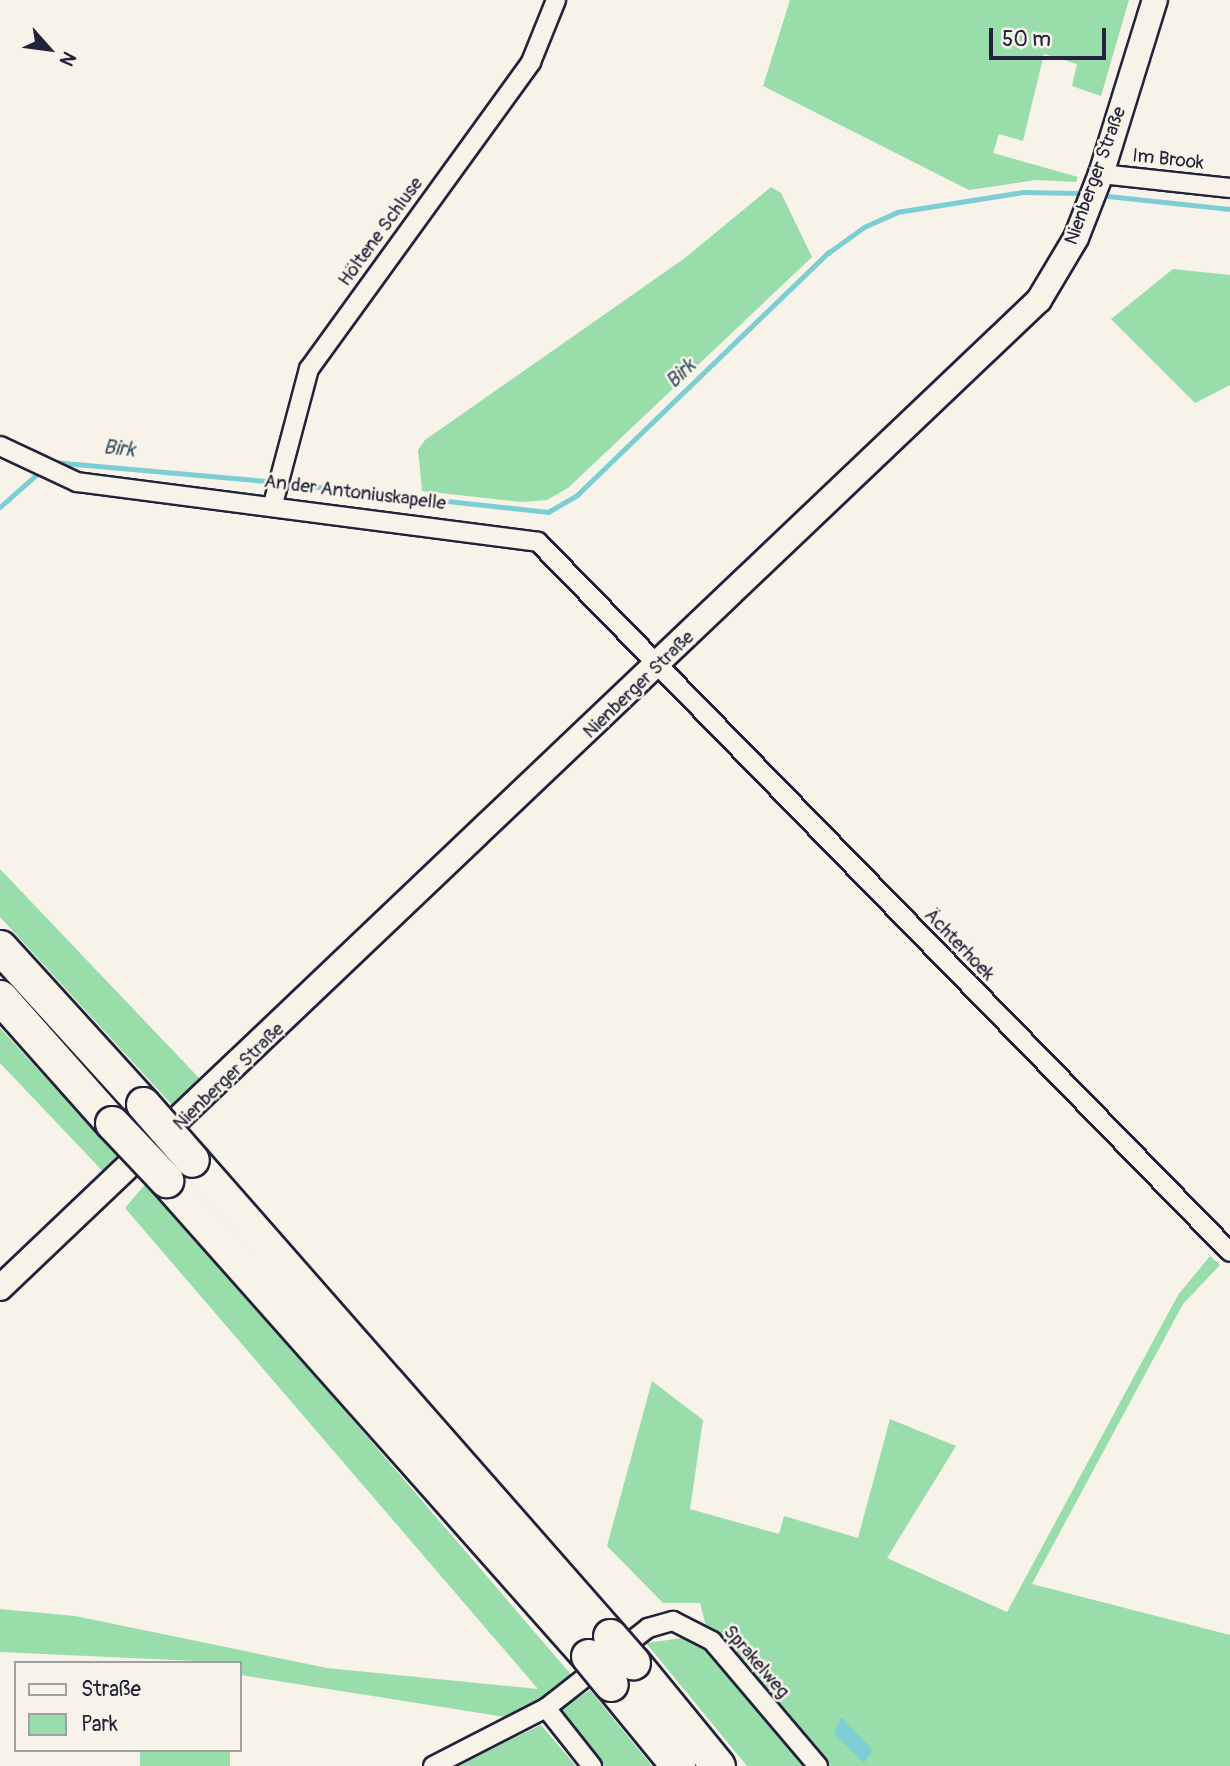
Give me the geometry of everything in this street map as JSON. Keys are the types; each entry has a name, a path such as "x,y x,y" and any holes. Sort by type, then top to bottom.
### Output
{"highway":[{"path":"0,947 192,1160 622,1673 718,1766"},
{"path":"0,997 113,1123 599,1646"},
{"path":"622,1673 678,1766"}],"street":[{"name":"Höltene Schluse","path":"274,499 279,467 309,369 530,62 556,0"},
{"name":"Nienberger Straße","path":"0,1288 662,663 1039,300 1076,239 1101,174 1155,0"},
{"name":"Im Brook","path":"1101,174 1230,188"},
{"name":"An der Antoniuskapelle","path":"0,446 77,482 274,499 538,542 662,663"},
{"name":"Ächterhoek","path":"662,663 1230,1252"},
{"name":"Sprakelweg","path":"433,1766 546,1708 648,1628 688,1624 712,1641 818,1766"},
{"path":"546,1708 592,1766"}],"green space":[{"path":"790,0 1129,0 1101,96 1072,86 1077,64 1044,54 1023,141 999,134 993,153 1078,177 1076,182 1036,180 969,190 763,86"},
{"path":"771,187 781,193 812,257 568,488 547,500 522,502 422,491 418,450 425,440 685,258"},
{"path":"1173,269 1230,275 1230,385 1195,403 1111,319"},
{"path":"0,869 200,1079 172,1105 0,917"},
{"path":"0,1028 127,1166 112,1181 0,1063"},
{"path":"148,1181 574,1678 512,1718 242,1675 242,1661 0,1652 0,1609 75,1616 327,1668 538,1689 125,1208"},
{"path":"1210,1256 1220,1265 1183,1304 1032,1584 1230,1635 1230,1766 826,1766 706,1626 700,1603 663,1603 607,1546 652,1381 703,1420 690,1509 779,1534 784,1516 858,1538 890,1419 956,1446 887,1558 1007,1612 1178,1295"},
{"path":"697,1636 806,1766 747,1766 646,1643"},
{"path":"590,1690 652,1766 602,1766 558,1711"},
{"path":"541,1725 576,1766 459,1766 507,1741"},
{"path":"140,1752 230,1752 230,1766 140,1766"}],"water":[{"path":"841,1717 873,1750 864,1763 834,1734"}],"waterway":[{"name":"Birk","path":"291,484 548,512 577,495 828,253 864,227 897,212 1023,192 1077,193"},
{"name":"Birk","path":"1108,196 1230,209"},
{"name":"Birk","path":"53,462 265,481"},
{"name":"Birk","path":"0,507 35,476"}]}
